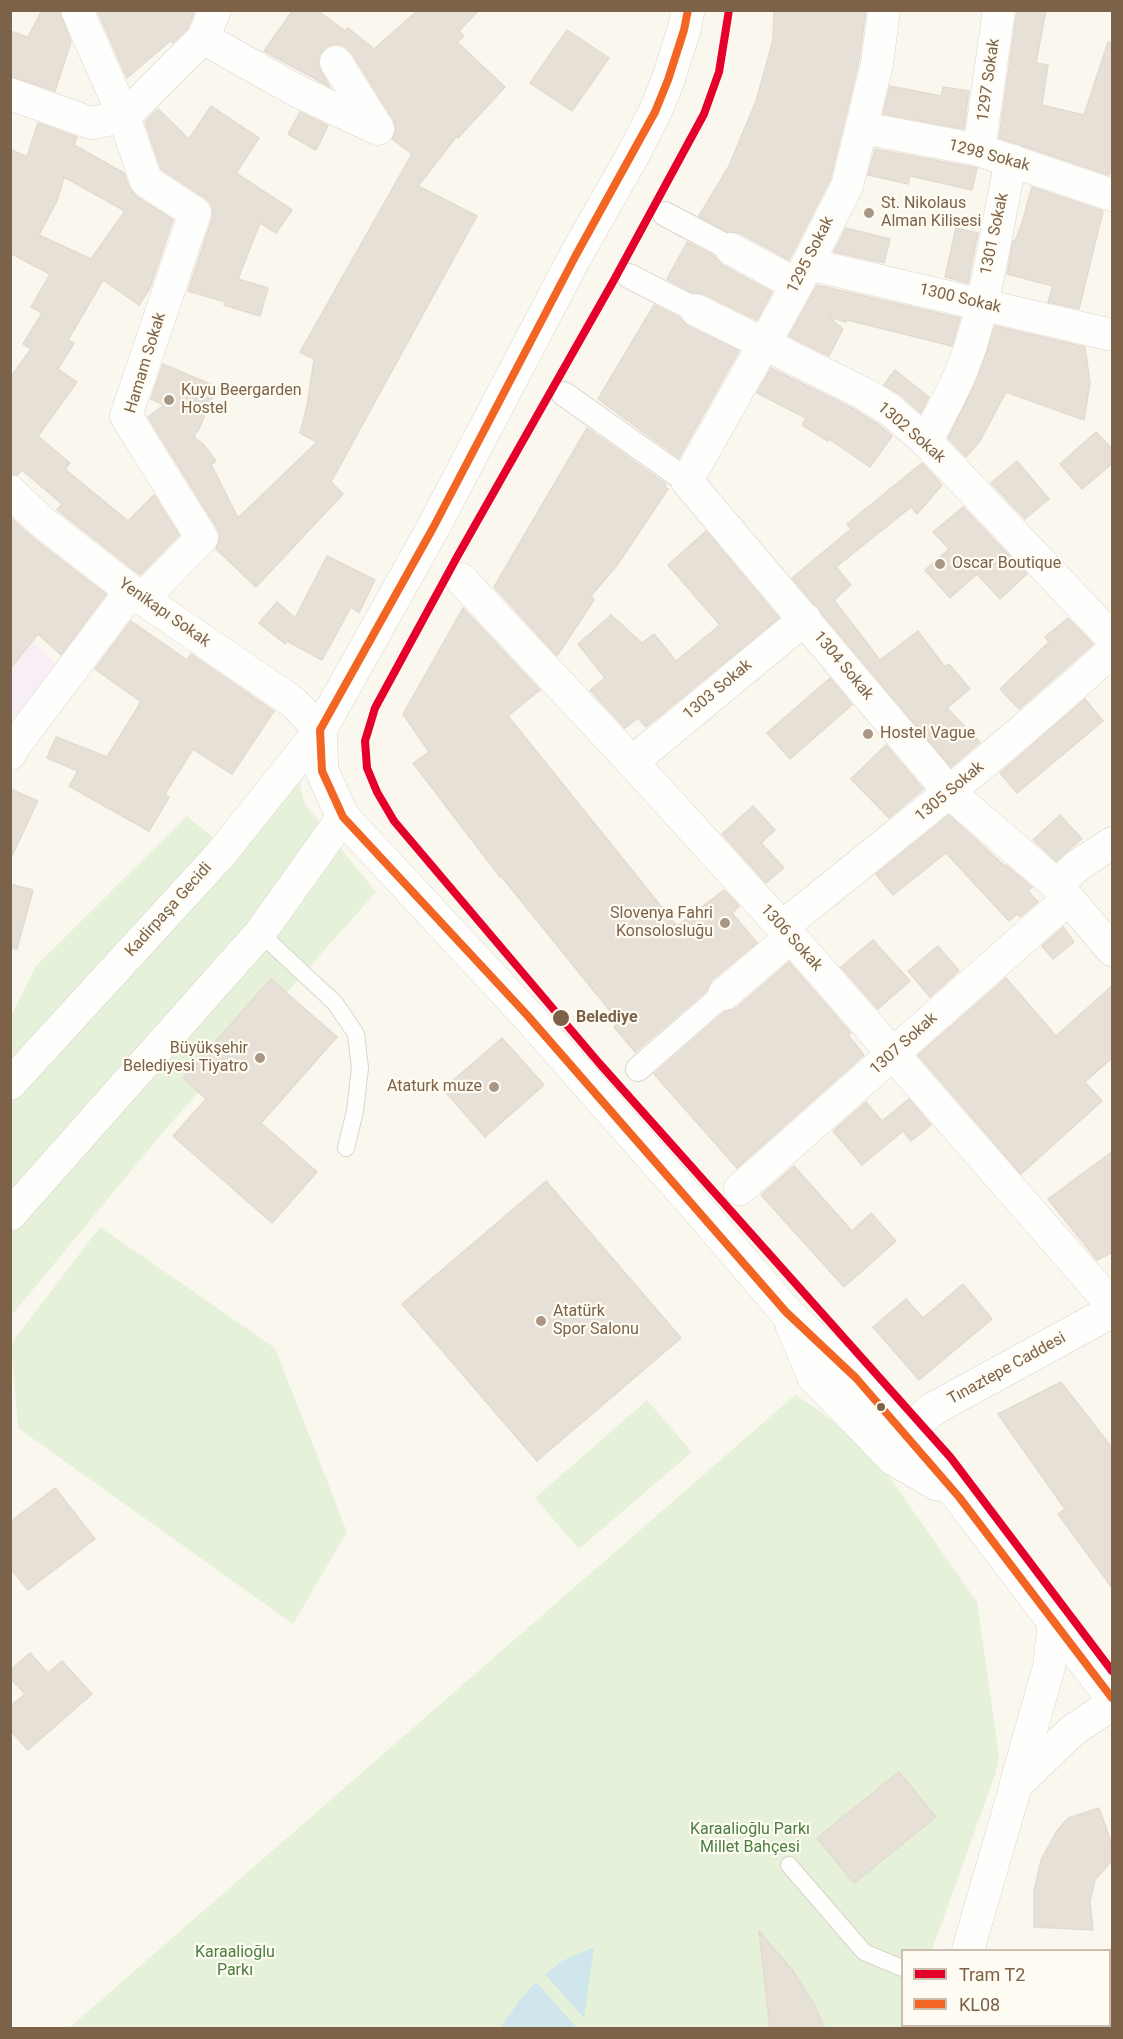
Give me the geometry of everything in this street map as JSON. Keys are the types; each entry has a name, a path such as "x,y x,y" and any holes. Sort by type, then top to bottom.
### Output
{"street":[{"path":"77,10 124,117"},
{"path":"688,10 668,80 644,133 576,255 433,528 320,730 322,771 343,817 535,1024 786,1312 856,1378 960,1497 1113,1698"},
{"name":"1295 Sokak","path":"687,481 803,274 847,186 878,64 884,10"},
{"name":"1297 Sokak","path":"979,150 999,10"},
{"path":"10,94 91,123 124,117 209,24 299,92 378,129 336,62"},
{"name":"Hamam Sokak","path":"124,117 146,181 195,213 126,416 202,538 136,595"},
{"name":"1298 Sokak","path":"863,128 979,150 1113,195"},
{"name":"1301 Sokak","path":"926,441 950,397 970,346 1011,160"},
{"path":"665,214 731,249"},
{"name":"1300 Sokak","path":"731,249 803,274 981,304 1113,335"},
{"name":"1302 Sokak","path":"629,276 861,392 889,409 926,441 1113,638"},
{"name":"1304 Sokak","path":"564,394 687,481 950,793 1062,892 1113,950"},
{"name":"Yenikapı Sokak","path":"10,491 41,520 136,595 293,702 320,730"},
{"name":"1306 Sokak","path":"460,579 632,762 786,932 1113,1305"},
{"path":"10,754 136,595"},
{"name":"1303 Sokak","path":"632,762 805,619"},
{"name":"1305 Sokak","path":"638,1069 724,994 786,932 1053,705 1113,651"},
{"name":"Kadirpaşa Gecidi","path":"10,1084 220,855 320,730"},
{"path":"10,1215 260,933 343,817"},
{"name":"1307 Sokak","path":"740,1189 893,1053 1062,892 1077,866 1113,843"},
{"name":"Tınaztepe Caddesi","path":"904,1433 933,1409 1113,1311"},
{"path":"786,1312 814,1377 894,1459 960,1497"},
{"path":"968,1949 1049,1667 1054,1621"},
{"path":"1016,1785 1072,1731 1113,1704"}],"lane":[{"path":"260,933 335,1004 356,1034 360,1068 355,1111 346,1148"},
{"path":"789,1866 864,1952 901,1967"}],"shaded area":[{"path":"11,619 59,668 11,746"}],"green space":[{"path":"298,776 304,803 376,892 164,1131 11,1316 10,1018 36,966 187,816 223,846"},
{"path":"100,1227 275,1348 347,1532 293,1624 18,1428 11,1344"},
{"name":"Karaalioğlu Parkı Millet Bahçesi","path":"795,1395 819,1410 876,1458 977,1602 999,1756 995,1775 932,1949 901,1949 901,2027 907,2028 69,2028"},
{"path":"647,1400 692,1452 579,1549 535,1498"}],"water":[{"path":"594,1947 584,2018 545,1974 562,1961"},
{"path":"536,1982 577,2028 500,2028"}],"building":[{"path":"42,10 59,10 71,42 55,91 10,76 10,31 28,37"},
{"path":"97,10 195,10 188,28 173,43 170,41 127,78"},
{"path":"293,10 317,10 345,31 348,28 374,49 418,10 479,10 459,31 464,36 457,42 505,87 458,138 457,136 418,186 477,216 331,482 343,494 256,587 216,549 220,536 217,528 148,417 164,405 151,399 163,364 217,387 198,431 195,433 195,438 203,444 216,461 211,464 238,518 317,442 300,433 307,406 314,359 300,352 412,154 392,139 396,129 393,119 345,46 336,44 327,46 320,54 318,62 330,87 264,51"},
{"path":"774,10 866,10 859,61 830,180 789,260 740,233 728,232 699,216 729,166 756,101 773,40"},
{"path":"1017,10 1046,10 1036,63 1048,65 1042,105 1084,115 1108,42 1113,43 1113,165 1109,175 999,138"},
{"path":"567,30 609,58 572,111 530,83"},
{"path":"890,86 941,96 943,87 969,91 964,129 883,114"},
{"path":"211,106 259,138 236,173 292,210 276,233 260,223 238,279 268,288 260,316 188,291 213,210 205,198 161,169 145,122 158,109 189,139"},
{"path":"300,112 328,126 316,150 288,134"},
{"path":"38,123 77,137 74,145 124,173 129,187 136,196 173,220 150,288 139,305 103,280 68,340 74,343 58,369 77,382 38,436 70,463 65,469 128,521 154,495 179,535 140,575 57,510 62,504 22,470 17,475 10,474 10,378 31,349 23,344 42,313 31,307 50,274 10,253 10,149 27,157","holes":["64,177 125,211 91,259 39,235 57,201"]},
{"path":"875,149 977,168 972,190 910,176 908,184 868,175"},
{"path":"1032,187 1103,211 1079,309 1048,302 1053,286 1007,274 1013,241 1022,223"},
{"path":"846,228 890,239 884,263 834,252"},
{"path":"956,228 978,233 968,283 945,277"},
{"path":"687,242 715,257 722,265 772,292 757,320 704,294 693,293 667,279"},
{"path":"817,285 960,318 952,346 829,317 843,329 829,356 789,336"},
{"path":"654,305 680,318 688,326 739,351 679,458 598,399"},
{"path":"995,326 1085,347 1090,383 1084,420 1006,392 980,441 966,457 948,438 978,377"},
{"path":"771,368 852,408 878,424 892,436 870,467 829,439 828,441 802,425 806,418 757,393"},
{"path":"895,370 929,397 921,413 901,395 884,385"},
{"path":"587,428 666,484 665,487 668,489 618,564 591,596 594,600 557,656 494,587"},
{"path":"1096,432 1113,450 1113,463 1082,489 1060,464"},
{"path":"1017,461 1049,499 1025,519 991,483"},
{"path":"922,463 942,485 917,514 911,507 836,567 851,585 834,600 880,660 918,631 945,667 949,664 970,689 947,708 980,742 951,767 792,578 851,529 847,524"},
{"path":"963,507 1027,574 1000,599 977,574 950,598 925,570 949,549 933,532"},
{"path":"10,517 33,538 106,594 61,655 38,634 10,669"},
{"path":"706,531 779,618 646,727 638,718 625,728 590,690 605,678 578,644 611,615 642,643 654,634 676,661 720,625 668,565"},
{"path":"327,556 375,580 359,613 351,607 322,660 287,641 285,644 259,623 277,602 295,618"},
{"path":"463,608 540,690 508,716 677,926 724,890 739,906 732,913 757,943 712,980 707,990 635,1052 614,1027 619,1022 500,877 413,763 429,752 403,714"},
{"path":"1068,618 1093,644 1019,709 1000,689 1049,642 1045,637"},
{"path":"131,621 187,660 191,654 274,711 232,774 193,749 165,794 169,797 149,831 69,786 78,771 47,758 56,737 107,757 141,702 95,669"},
{"path":"830,678 852,705 790,759 767,733"},
{"path":"1085,699 1103,721 1017,793 1000,773"},
{"path":"886,745 923,789 889,818 851,779"},
{"path":"10,789 38,801 10,860"},
{"path":"753,806 775,830 761,843 784,868 766,883 722,834"},
{"path":"949,815 1005,866 1032,887 1028,891 1038,902 1020,917 1017,914 1009,921 946,853 893,895 876,874"},
{"path":"1060,815 1082,839 1056,861 1033,840"},
{"path":"10,884 33,890 17,949 10,948"},
{"path":"1063,927 1074,942 1053,959 1042,946"},
{"path":"873,940 910,981 878,1009 841,967"},
{"path":"938,946 959,971 930,997 908,971"},
{"path":"789,962 851,1033 848,1035 864,1055 737,1168 654,1074 725,1012 736,1008"},
{"path":"1006,978 1056,1036 1113,985 1113,1057 1085,1082 1102,1101 1021,1174 918,1055"},
{"path":"271,979 337,1037 261,1123 317,1172 272,1223 173,1136 206,1099 183,1078"},
{"name":"Ataturk muze","path":"502,1038 544,1085 485,1137 443,1089"},
{"path":"909,1099 931,1125 911,1141 903,1131 862,1165 833,1131 866,1102 882,1121"},
{"path":"1113,1151 1113,1252 1097,1260 1048,1199"},
{"path":"794,1166 852,1231 871,1213 896,1241 844,1287 761,1195"},
{"name":"Atatürk Spor Salonu","path":"546,1181 681,1338 537,1461 402,1304"},
{"path":"963,1284 992,1319 919,1380 873,1327 906,1299 923,1318"},
{"path":"1061,1382 1113,1449 1113,1589 1058,1514 1065,1509 998,1414"},
{"path":"55,1488 95,1539 28,1590 10,1568 10,1522"},
{"path":"30,1653 48,1673 62,1661 92,1694 28,1750 10,1730 10,1706 25,1694 10,1678 10,1670"},
{"path":"899,1772 936,1817 854,1883 817,1838"},
{"path":"1099,1808 1113,1847 1113,1859 1095,1880 1090,1901 1093,1930 1034,1927 1034,1891 1041,1860 1056,1832 1068,1818"},
{"path":"759,1931 793,1971 825,2028 770,2028"}],"tram line":[{"name":"T2","path":"729,10 719,72 704,114 375,708 365,741 367,768 377,792 394,821 599,1063 951,1458 1112,1671"}],"transit line":[{"name":"KL08","path":"688,10 668,80 655,112 576,255 433,528 320,730 322,771 343,817 527,1015 786,1312 856,1378 959,1497 1112,1698"}],"place":[{"name":"St. Nikolaus Alman Kilisesi","path":"869,213"},
{"name":"Kuyu Beergarden Hostel","path":"169,400"},
{"name":"Oscar Boutique","path":"940,564"},
{"name":"Hostel Vague","path":"868,734"},
{"name":"Slovenya Fahri Konsolosluğu","path":"725,923"},
{"name":"Belediye","path":"561,1018"},
{"name":"Büyükşehir Belediyesi Tiyatro","path":"260,1058"},
{"name":"Ataturk muze","path":"494,1087"},
{"name":"Atatürk Spor Salonu","path":"541,1321"}],"park label":[{"name":"Karaalioğlu Parkı","path":"235,1962"}]}
